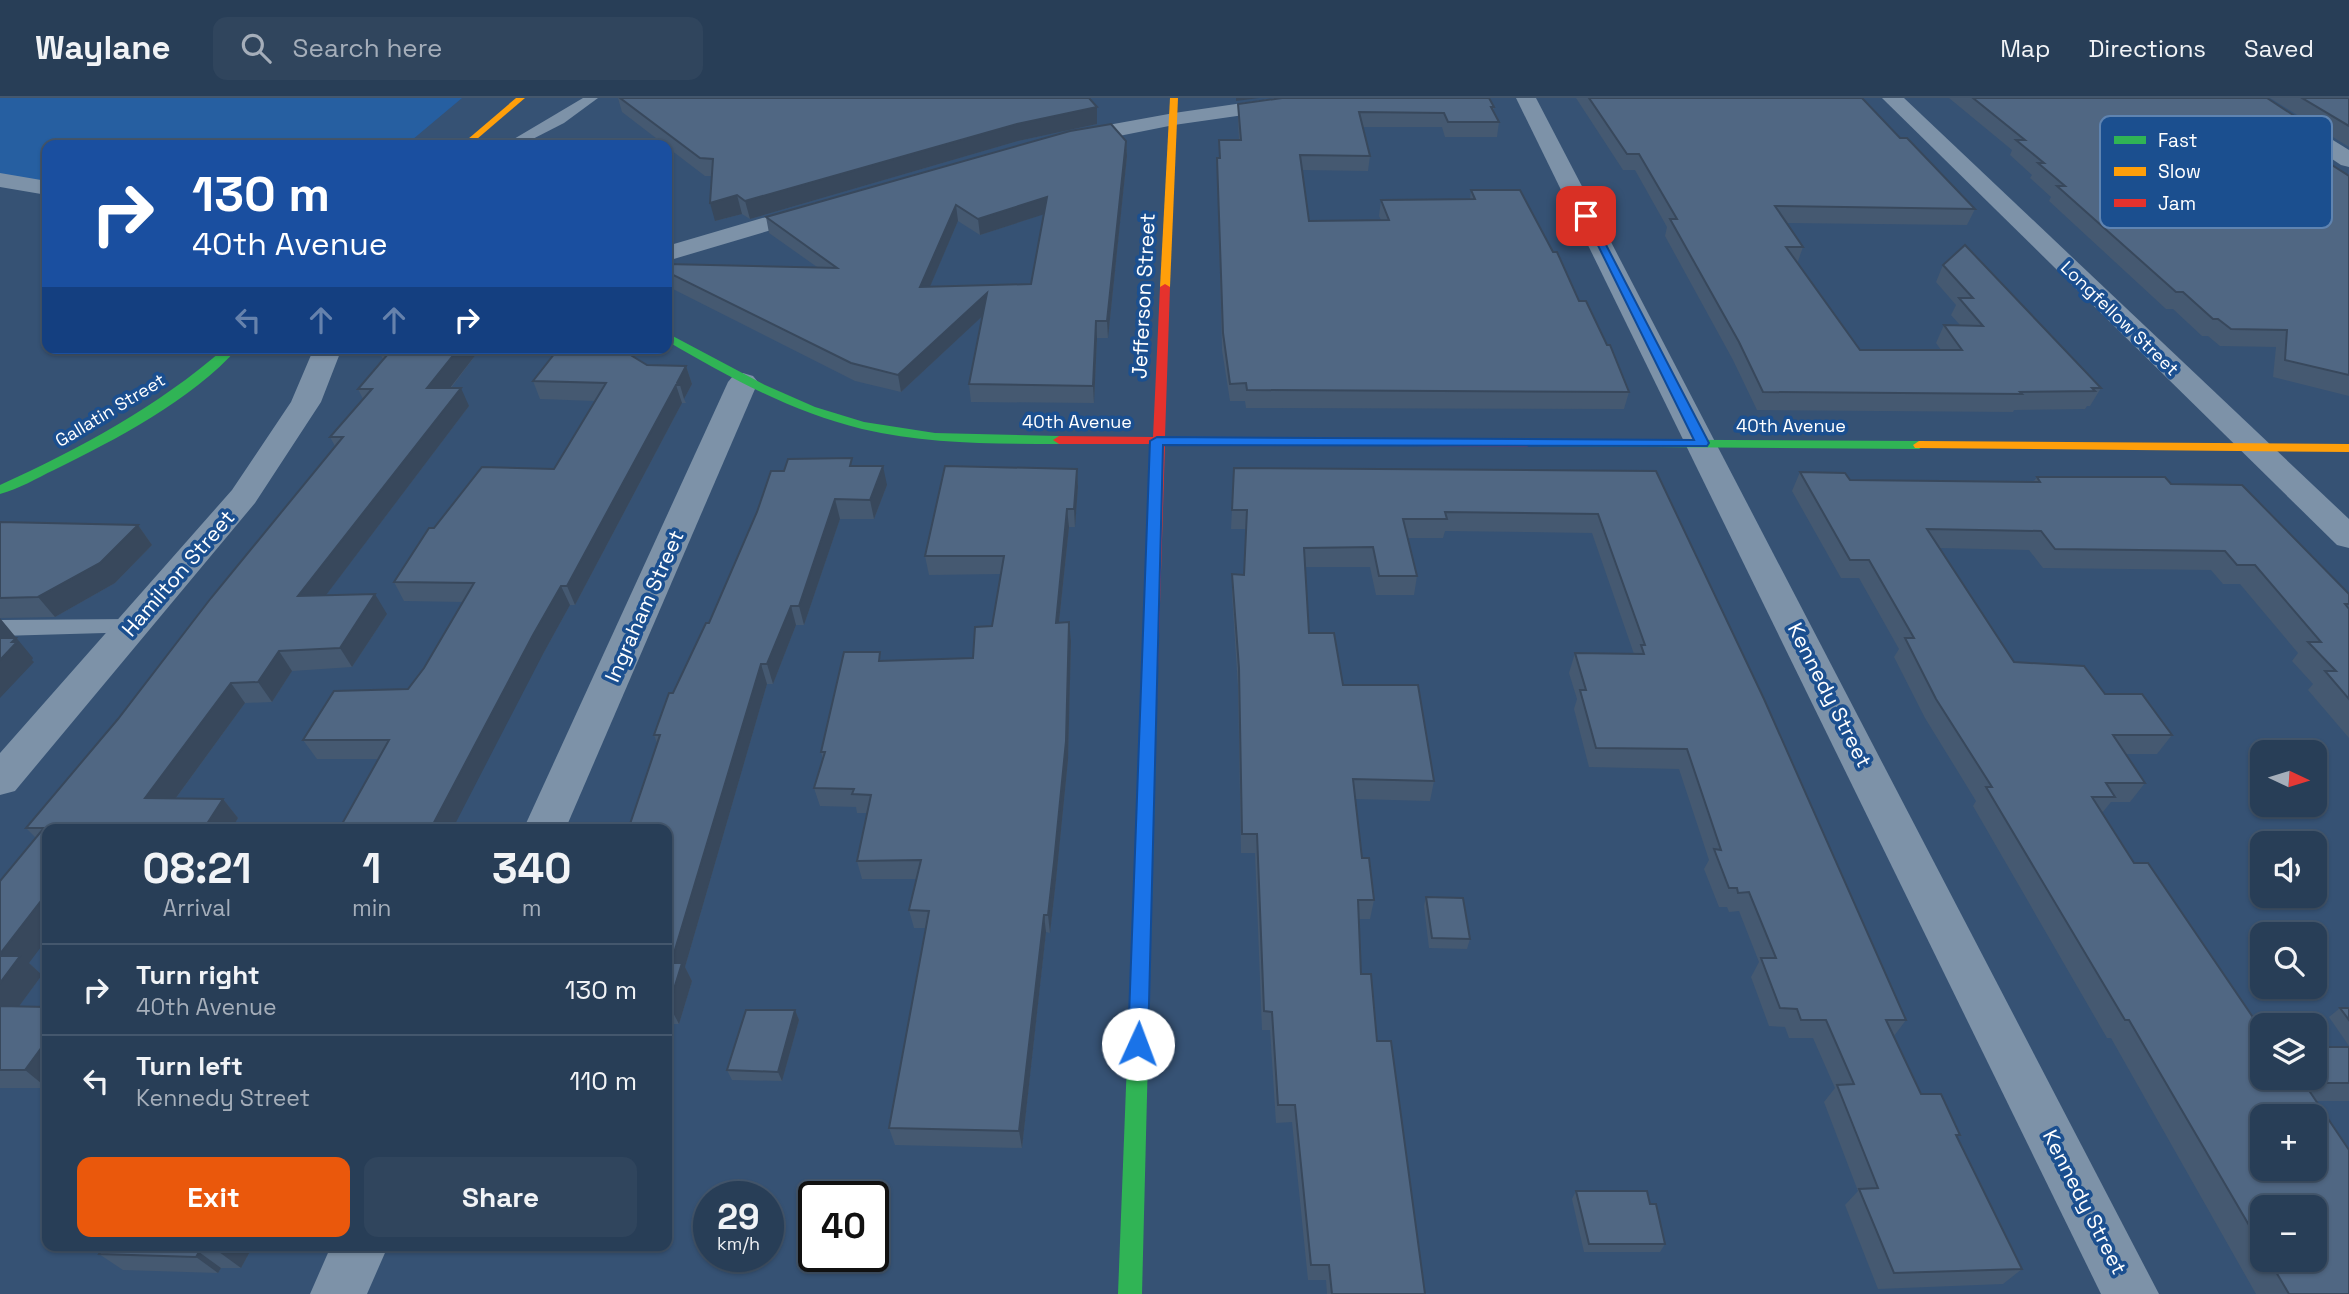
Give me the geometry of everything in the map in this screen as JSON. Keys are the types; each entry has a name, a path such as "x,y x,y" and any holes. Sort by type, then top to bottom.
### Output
{"street":[{"path":"471,140 521,98"},
{"path":"1045,145 1174,108 1321,98"},
{"name":"Kennedy Street","path":"1526,98 2132,1294"},
{"name":"Longfellow Street","path":"1892,98 2349,538"},
{"path":"2251,98 2279,116"},
{"name":"Jefferson Street","path":"1130,1294 1157,441 1174,108"},
{"path":"2332,149 2349,160"},
{"path":"0,180 42,187"},
{"path":"672,252 838,202"},
{"name":"40th Avenue","path":"672,339 743,382 828,416 893,431 1000,440 2349,448"},
{"name":"Gallatin Street","path":"0,491 66,461 146,413 215,365 226,354"},
{"name":"Hamilton Street","path":"0,780 244,496 306,402 326,354"},
{"name":"Ingraham Street","path":"547,824 743,382"},
{"path":"338,1294 358,1251"}],"lane":[{"path":"520,140 559,120 592,98"},
{"path":"0,628 132,627"}],"shaded area":[{"path":"0,98 462,98 412,140 42,140 42,182 0,175"}],"building":[{"path":"620,98 1089,98 1097,107 1017,124 745,201 737,195 710,203 713,159 700,158"},
{"path":"1282,98 1489,98 1499,122 1448,122 1444,113 1359,112 1370,156 1300,155 1309,221 1389,220 1381,200 1475,199 1471,190 1520,190 1553,252 1557,252 1579,301 1586,301 1607,345 1610,345 1629,392 1247,390 1246,383 1230,384 1223,333 1217,158 1220,158 1219,140 1241,140 1238,104"},
{"path":"1589,98 1862,98 1900,138 1907,138 1975,209 1775,206 1803,247 1786,247 1860,350 1962,350 1944,325 1983,326 1959,298 1973,298 1943,265 1965,245 2101,388 2092,388 2095,391 2020,392 2022,394 1763,392 1739,342 1670,219 1677,219 1639,154 1627,154"},
{"path":"1973,98 2267,98 2295,116 2100,116 2100,224 2057,186 2065,186 2038,163 2044,163 2016,140 2025,140"},
{"path":"2302,98 2349,98 2349,126"},
{"path":"1111,124 1126,141 1107,321 1096,321 1093,386 969,384 987,293 898,375 851,363 672,274 672,264 837,268 766,217 1070,131","holes":["1047,197 1031,284 920,287 956,205 978,219"]},
{"path":"2332,165 2349,176 2349,375 2285,360 2287,330 2231,329 2218,319 2213,319 2183,292 2176,292 2104,228 2332,228"},
{"path":"388,354 454,354 427,388 461,388 298,596 375,594 340,648 279,651 258,682 231,683 145,798 223,799 207,824 42,824 42,828 26,828 118,719 211,598 343,437 330,437 372,389 358,389"},
{"path":"554,354 629,354 647,365 686,366 677,383 680,385 676,385 567,586 561,586 533,635 433,824 342,824 389,740 303,740 334,691 408,689 424,668 474,583 394,582 429,528 434,528 482,467 554,469 606,383 533,381"},
{"path":"852,458 850,466 883,466 870,500 835,499 799,606 791,606 767,664 761,664 672,960 672,824 630,824 660,735 654,735 669,693 673,693 706,623 709,623 757,512 771,471 784,471 788,459"},
{"path":"945,466 1077,469 1074,509 1067,509 1056,623 1069,622 1066,741 1048,915 1044,915 1019,1131 889,1128 929,911 909,910 921,860 857,861 871,795 852,794 854,789 814,788 825,752 821,752 844,652 880,652 879,661 973,658 975,627 992,626 1004,556 925,556"},
{"path":"1234,468 1656,471 1764,699 1906,1020 1886,1020 1921,1094 1941,1094 1960,1135 1956,1135 2022,1269 1894,1273 1859,1189 1878,1188 1837,1085 1854,1084 1826,1020 1801,1020 1797,1009 1780,1008 1761,958 1776,958 1749,892 1738,893 1737,888 1729,888 1714,849 1721,850 1687,749 1596,748 1580,690 1586,690 1575,653 1644,654 1641,645 1645,645 1598,514 1445,512 1447,519 1403,519 1417,576 1379,576 1373,547 1304,548 1309,633 1334,633 1343,685 1418,685 1434,781 1353,779 1362,858 1369,858 1374,900 1358,900 1361,974 1371,974 1377,1041 1391,1041 1425,1294 1332,1294 1329,1265 1311,1265 1295,1105 1278,1105 1272,1012 1264,1011 1257,834 1242,834 1239,668 1232,574 1244,575 1247,510 1232,510"},
{"path":"1800,472 1845,473 1850,480 2040,482 2037,477 2165,477 2171,484 2242,485 2349,594 2349,604 2345,604 2349,609 2349,699 2325,671 2336,671 2308,642 2321,642 2255,565 2237,565 2225,551 2055,549 2041,531 1927,529 2014,662 2084,666 2105,694 2142,694 2172,735 2113,735 2145,783 2106,783 2115,797 2092,797 2134,863 2148,863 2250,1013 2250,1090 2309,1090 2318,1104 2250,1104 2250,1181 2327,1181 2327,1117 2349,1150 2349,1294 2289,1294 2276,1272 2327,1272 2327,1195 2250,1195 2250,1227 2129,1020 2125,1020 1986,787 1992,787 1936,699 1905,638 1914,638 1869,560 1850,560"},
{"path":"0,522 138,525 100,563 38,597 0,598"},
{"path":"0,638 16,638 12,642 17,642 0,660"},
{"path":"42,830 42,899 0,954 0,881"},
{"path":"1426,897 1463,898 1470,939 1432,938"},
{"path":"0,956 20,956 0,983"},
{"path":"672,963 682,963 672,995"},
{"path":"0,1006 42,1007 42,1047 25,1070 0,1070"},
{"path":"2340,1008 2349,1008 2349,1020"},
{"path":"746,1010 795,1010 778,1072 727,1070"},
{"path":"2327,1047 2349,1047 2349,1083 2327,1083"},
{"path":"1576,1191 1647,1191 1650,1204 1656,1204 1665,1244 1589,1244"},
{"path":"101,1251 220,1251 199,1252 196,1257 99,1254"}],"traffic: fast":[{"path":"672,339 761,388 811,409 862,425 935,436 1059,440"},
{"path":"0,490 62,461 151,411 225,354"},
{"path":"1527,443 1919,445"},
{"path":"1130,1294 1149,700"}],"traffic: slow":[{"path":"471,140 521,98"},
{"path":"1165,287 1174,98"},
{"path":"1919,445 2349,448"}],"traffic: jam":[{"path":"1149,700 1165,287"},
{"path":"1059,440 1527,443"}],"route":[{"path":"1138,1044 1157,441 1703,443 1586,216"}]}
